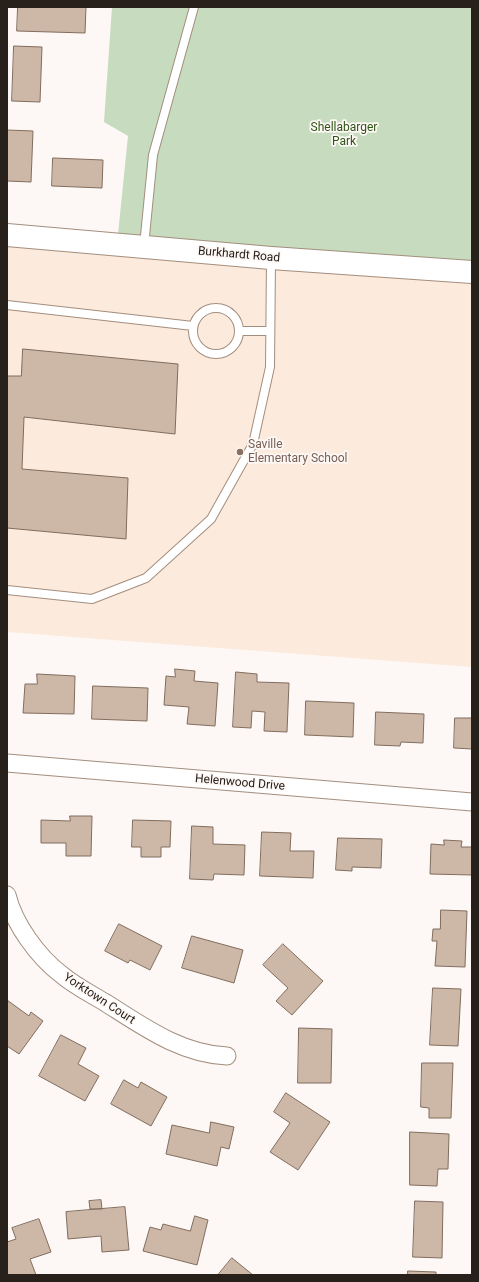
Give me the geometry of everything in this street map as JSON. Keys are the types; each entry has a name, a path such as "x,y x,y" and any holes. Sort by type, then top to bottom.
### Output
{"main road":[{"name":"Burkhardt Road","path":"7,235 271,258 472,272"}],"street":[{"name":"Helenwood Drive","path":"7,763 472,802"},
{"name":"Yorktown Court","path":"7,895 24,930 40,953 62,975 155,1034 187,1049 212,1055 227,1056"}],"lane":[{"path":"144,247 153,155 194,7"},
{"path":"7,590 92,599 146,578 211,519 253,444 270,366 271,258"},
{"path":"7,305 193,326"},
{"path":"217,307 232,313 236,319 239,332 236,343 232,348 218,354 211,354 204,351 194,340 193,326 196,318 202,312 217,307"},
{"path":"239,332 270,332"}],"shaded area":[{"name":"Saville Elementary School","path":"7,235 472,272 472,667 7,632"}],"green space":[{"name":"Shellabarger Park","path":"112,7 472,7 472,272 117,244 128,136 104,122"}],"building":[{"path":"18,7 86,7 85,33 17,31"},
{"path":"14,46 42,47 40,102 12,101"},
{"path":"7,130 33,131 31,182 7,181"},
{"path":"53,158 103,160 102,188 52,186"},
{"path":"23,349 178,364 175,434 24,417 22,469 128,478 126,539 7,528 7,376 21,376"},
{"path":"175,669 195,671 194,681 218,683 215,726 187,724 189,707 164,705 166,676 175,677"},
{"path":"236,672 257,674 257,682 289,683 287,732 264,731 265,712 252,711 251,728 233,727"},
{"path":"37,674 75,676 74,714 23,713 25,684 37,684"},
{"path":"93,686 148,688 147,721 92,719"},
{"path":"306,701 354,703 353,737 305,735"},
{"path":"376,712 424,714 423,743 401,742 400,746 375,745"},
{"path":"455,718 472,718 472,749 454,748"},
{"path":"70,816 92,816 91,856 66,856 66,843 41,843 41,820 70,821"},
{"path":"133,820 171,821 170,847 161,847 161,857 141,857 141,847 132,847"},
{"path":"192,826 213,827 213,844 245,845 244,875 214,874 213,880 190,879"},
{"path":"262,832 291,833 290,851 314,851 313,878 260,876"},
{"path":"338,838 382,839 381,868 352,867 352,871 336,870"},
{"path":"444,840 462,841 461,847 472,847 472,875 430,874 431,844 444,845"},
{"path":"441,910 467,911 465,967 435,966 437,941 432,941 433,929 440,929"},
{"path":"119,924 162,946 150,970 130,960 128,963 105,951"},
{"path":"192,936 243,950 234,983 182,968"},
{"path":"283,944 323,981 292,1015 276,1001 288,988 263,965"},
{"path":"433,988 461,989 458,1046 430,1045"},
{"path":"7,1000 29,1016 31,1012 43,1021 19,1054 7,1046"},
{"path":"299,1028 332,1029 331,1083 298,1083"},
{"path":"61,1035 86,1048 78,1064 99,1076 85,1101 39,1076"},
{"path":"422,1063 453,1063 451,1118 429,1118 429,1108 421,1107"},
{"path":"124,1080 138,1088 141,1082 167,1097 151,1126 111,1104"},
{"path":"286,1093 330,1122 298,1170 270,1152 290,1123 274,1112"},
{"path":"211,1122 234,1127 229,1149 221,1147 217,1166 166,1154 172,1125 209,1133"},
{"path":"410,1132 449,1134 448,1169 438,1169 437,1186 410,1185"},
{"path":"101,1200 102,1209 90,1209 89,1201"},
{"path":"415,1201 443,1202 442,1258 413,1257"},
{"path":"125,1207 129,1250 102,1252 101,1236 68,1239 66,1212"},
{"path":"195,1216 208,1220 197,1265 143,1251 150,1227 161,1230 163,1224 190,1231"},
{"path":"39,1219 51,1252 30,1259 36,1275 7,1275 7,1242 16,1239 12,1228"},
{"path":"232,1258 253,1275 218,1275"},
{"path":"408,1271 436,1272 436,1275 408,1275"}],"place":[{"name":"Saville Elementary School","path":"240,452"}]}
